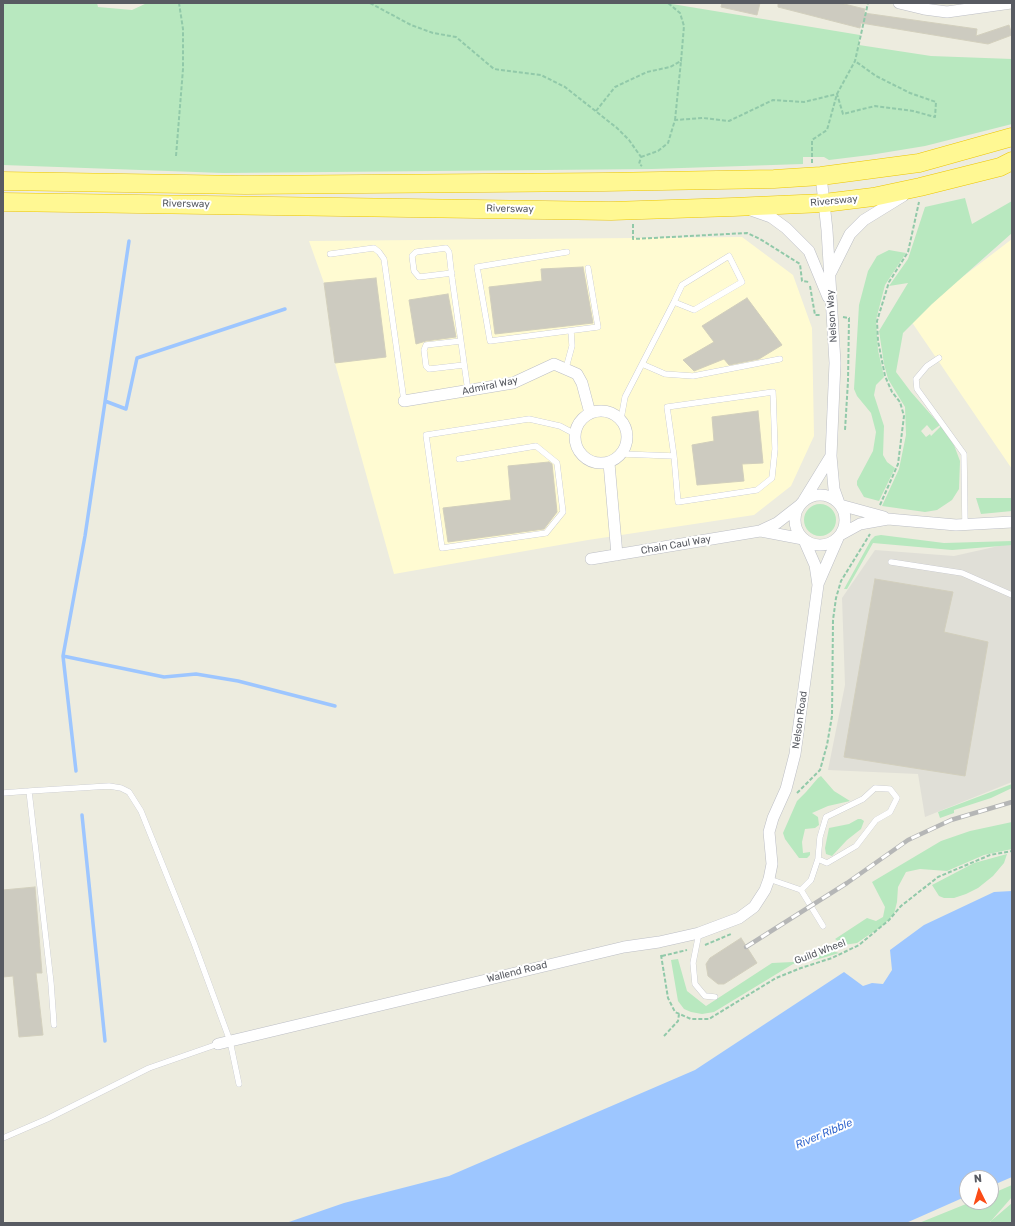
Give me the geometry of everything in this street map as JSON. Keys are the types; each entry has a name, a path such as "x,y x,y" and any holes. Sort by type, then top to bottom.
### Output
{"highway":[{"name":"Riversway","path":"3,181 245,185 604,182 817,172 919,162 1012,138"},
{"name":"Riversway","path":"3,202 611,211 733,207 824,199 873,197 920,187 1012,162"},
{"path":"604,182 631,192 813,189 824,199"}],"street":[{"path":"899,3 924,9 947,12 1011,3"},
{"name":"Nelson Way","path":"817,172 824,199 830,274 835,363 831,456 834,485 839,504"},
{"path":"830,274 850,234 864,220 891,202 920,187"},
{"path":"733,207 771,217 795,236 812,258 831,305"},
{"name":"Admiral Way","path":"404,400 468,392 513,383 554,364 566,368"},
{"path":"566,368 577,374 590,413"},
{"path":"600,411 614,414 621,419 626,428 628,437 626,446 622,454 609,462 602,464 592,462 584,458 578,451 574,434 579,422 590,413 600,411"},
{"name":"Nelson Way","path":"801,504 831,456"},
{"path":"609,462 617,555"},
{"path":"888,519 860,524 825,545 811,544 804,540 796,526 797,511 801,504 817,495 825,496 839,504 888,519 965,525 1012,522"},
{"name":"Chain Caul Way","path":"591,559 760,531 777,523 801,504"},
{"path":"839,504 844,512 845,520 844,528 839,537"},
{"name":"Chain Caul Way","path":"760,531 804,540"},
{"name":"Nelson Road","path":"770,851 769,832 772,818 786,789 795,754 818,585 839,537"},
{"name":"Nelson Road","path":"804,540 815,565 818,585"},
{"name":"Wallend Road","path":"218,1044 624,947 659,942 699,933 739,918 754,907 765,890 769,880 772,864 770,851"}],"lane":[{"path":"330,254 374,248 384,259 404,400"},
{"path":"452,273 419,277 414,272 412,256 416,252 446,248 449,252 452,273 464,365 468,392"},
{"path":"567,252 477,266 490,341 598,327 588,268"},
{"path":"621,419 626,397 682,285 729,256 742,282 694,310 674,302"},
{"path":"566,368 572,346 571,331"},
{"path":"461,341 426,345 424,350 426,366 429,369 464,365"},
{"path":"939,358 927,366 916,379 917,389 964,454 965,525"},
{"path":"642,364 665,374 693,376 780,359"},
{"path":"773,392 775,449 772,478 757,490 678,502 674,456 667,407 773,392"},
{"path":"460,459 536,446 558,463 563,512 546,533 442,548 426,435 529,420 560,426 574,434"},
{"path":"622,454 674,456"},
{"path":"891,562 962,573 1012,596"},
{"path":"3,793 109,786 129,792 135,800 194,943 230,1041 239,1084"},
{"path":"801,890 811,880 818,859 820,837 826,817 863,799 875,788 890,789 897,798 890,812 876,820 856,846 828,863 818,859"},
{"path":"29,792 50,975 54,1025"},
{"path":"769,880 801,890 823,926"},
{"path":"699,933 693,963 694,984 704,996 715,998"},
{"path":"3,1138 47,1120 150,1068 218,1044"}],"path":[{"path":"176,156 183,69 182,29 179,3"},
{"path":"370,3 411,25 433,33 456,37 494,69 541,76 565,87 596,111 629,140 641,157"},
{"path":"641,157 658,151 668,143 675,120 684,26 680,13 668,3"},
{"path":"817,172 812,140 827,130 836,94 855,62 868,3"},
{"path":"596,111 615,87 647,72 670,67 681,61"},
{"path":"836,94 843,114 875,106 913,111 935,118 936,102 910,93 876,76 855,62"},
{"path":"675,120 703,118 729,120 773,100 804,102 836,94"},
{"path":"639,164 641,157"},
{"path":"878,508 898,464 904,416 900,402 892,392 885,376 878,341 877,321 889,282 908,252 918,208 920,187"},
{"path":"634,223 633,239 747,233 760,239 800,264 802,281 809,282"},
{"name":"Guild Wheel","path":"679,1014 691,1019 709,1019 776,978 800,968 832,958 859,945 889,920 901,906 938,877 990,855 1012,851"},
{"path":"662,956 668,998 675,1012 679,1014 678,1020 664,1036"}],"shaded area":[{"path":"742,237 793,275 812,328 814,436 791,486 754,515 588,540 394,574 335,363 324,283 309,241"},
{"path":"1012,239 1012,469 909,318"},
{"path":"1012,543 1012,782 925,817 918,774 828,770 845,685 842,598 875,550 954,556"}],"green space":[{"path":"3,3 97,3 98,7 132,10 147,3 666,3 860,35 858,48 859,45 931,56 1012,59 1012,124 925,146 870,155 829,160 824,157 803,157 803,164 652,169 223,173 3,165"},
{"path":"965,198 972,224 1012,201 1012,233 932,304 903,333 896,372 911,392 940,425 932,431 927,425 921,431 926,437 930,434 931,436 941,426 954,445 960,461 959,489 952,500 937,510 925,512 882,506 899,469 906,435 905,407 888,379 879,331 908,283 889,286 908,259 925,207"},
{"path":"889,250 906,253 885,285 876,320 878,350 884,377 876,385 874,395 884,426 883,455 887,462 895,468 879,501 864,497 857,485 857,481 873,451 876,432 871,413 857,396 854,389 859,305 868,271 877,256"},
{"path":"976,498 1012,498 1012,511 981,514"},
{"path":"817,504 823,504 833,511 836,520 835,526 829,533 823,536 817,536 807,529 804,523 804,517 811,507"},
{"path":"881,535 944,543 1012,541 1012,545 952,550 873,543 847,589 844,589 871,540 875,536"},
{"path":"821,776 834,791 850,801 828,806 812,813 818,817 819,825 815,828 805,829 802,842 803,853 810,852 810,855 807,858 799,858 785,839 783,833 797,801"},
{"path":"1012,784 1012,788 991,798 954,810 954,813 940,818 938,812"},
{"path":"858,819 864,821 861,829 847,840 832,856 826,854 825,848 829,828 849,824"},
{"path":"1012,822 1012,849 984,855 947,871 920,869 906,872 898,887 897,902 894,914 882,926 857,943 844,945 835,939 867,918 876,921 883,917 885,907 872,882 941,841 970,831"},
{"path":"1007,854 1004,863 993,876 978,888 966,894 954,898 944,898 939,896 932,885 974,863"},
{"path":"825,945 830,950 839,953 793,964 714,1012 702,1014 691,1012 684,1009 678,1001 671,960 678,959 687,991 706,1006 772,963 793,962 811,954"},
{"path":"1012,1185 1012,1197 988,1223 919,1223 959,1207 959,1210 999,1210 999,1191"},
{"path":"1012,1203 1012,1223 990,1223"}],"water":[{"name":"River Ribble","path":"1012,891 1012,1177 999,1183 999,1170 959,1170 959,1200 906,1223 286,1223 344,1203 449,1176 695,1070 844,972 863,986 872,983 883,984 892,970 890,950 924,925 994,892"}],"building":[{"path":"722,3 760,3 757,15 721,7"},
{"path":"778,3 840,3 865,9 864,13 977,29 976,36 1009,25 1012,35 988,44 861,23 860,28 778,7"},
{"path":"583,267 593,323 495,334 489,287 542,281 541,269"},
{"path":"376,278 386,357 335,363 324,283"},
{"path":"448,294 456,337 426,341 416,344 409,300"},
{"path":"747,298 782,345 759,359 729,365 724,359 694,371 683,360 714,342 702,326"},
{"path":"758,411 763,463 742,464 744,481 697,485 692,445 714,441 712,417"},
{"path":"549,462 552,464 557,512 544,529 448,542 443,508 511,500 508,466"},
{"path":"875,579 953,592 944,632 988,642 965,776 844,757"},
{"path":"35,887 42,973 36,973 43,1035 19,1037 13,976 3,977 3,890"},
{"path":"741,938 757,963 724,984 718,984 708,976 706,964 710,958"}],"waterway":[{"path":"76,771 63,656 85,536 129,241"},
{"path":"105,401 126,409 137,358 285,309"},
{"path":"63,656 164,677 196,674 238,681 335,706"},
{"path":"82,815 105,1041"}],"railway":[{"path":"746,947 847,883 908,840 951,820 1012,802"}]}
